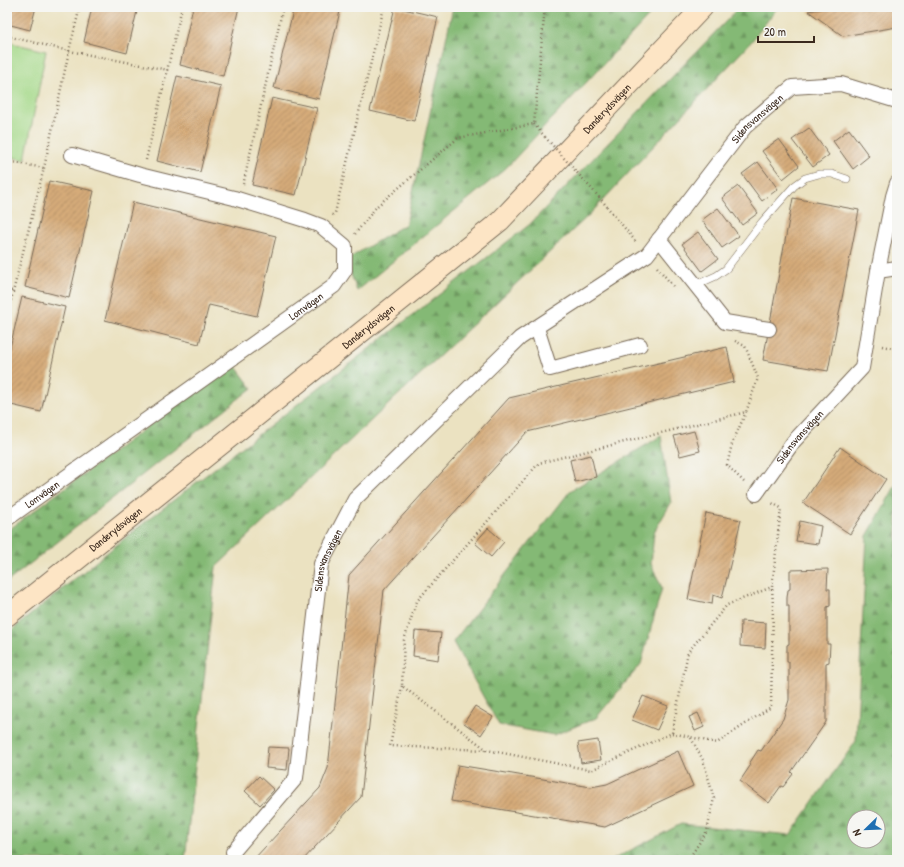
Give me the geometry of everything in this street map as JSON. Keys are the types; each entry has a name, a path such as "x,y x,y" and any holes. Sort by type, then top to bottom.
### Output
{"main road":[{"name":"Danderydsvägen","path":"7,616 500,221 703,7"}],"street":[{"name":"Sidensvansvägen","path":"233,852 296,778 321,564 355,500 520,338 647,255 745,127 792,87 841,84 897,101"},
{"path":"72,155 140,175 234,198 321,226 345,246"},
{"name":"Sidensvansvägen","path":"756,494 794,441 862,368 878,271 897,183"},
{"path":"659,239 725,322 769,329"},
{"name":"Lomvägen","path":"7,519 334,286 345,270 345,246"},
{"path":"878,271 897,268"},
{"path":"537,328 550,369 640,345"}],"lane":[{"path":"696,285 716,276 726,269 762,222 794,186 805,178 819,174 832,174 847,179"}],"path":[{"path":"7,316 44,168 80,7"},
{"path":"140,175 147,156 182,7"},
{"path":"234,198 244,181 283,7"},
{"path":"321,226 335,213 384,7"},
{"path":"545,7 534,124 599,197 676,290"},
{"path":"7,36 69,51 168,70"},
{"path":"345,246 377,206 458,138 534,124"},
{"path":"7,161 44,168"},
{"path":"7,290 13,291"},
{"path":"730,339 745,346 758,378 746,412 732,444 727,465 756,494 781,508 772,587 771,707 718,743 672,733 591,770 487,750 390,746 402,686 404,640 417,601 538,463 746,412"},
{"path":"672,733 688,652 727,606 772,587"},
{"path":"402,686 487,750"},
{"path":"688,860 707,831 714,798 703,760 691,737"}],"green space":[{"path":"453,7 657,7 505,169 357,291 346,260 406,224"},
{"path":"738,7 778,7 751,42 590,214 216,567 185,860 7,860 7,634 135,530 529,225"},
{"path":"7,42 46,51 25,160 7,156"},
{"path":"233,363 252,388 7,582 7,531"},
{"path":"661,436 671,503 654,532 651,564 662,588 641,664 596,718 554,735 499,725 453,642 570,491"},
{"path":"897,483 897,860 612,860 681,824 790,835 856,741 867,536"}],"building":[{"path":"7,7 36,7 30,30 7,24"},
{"path":"92,7 138,7 127,53 84,42"},
{"path":"193,7 239,7 223,76 180,65"},
{"path":"294,7 341,7 319,99 274,88"},
{"path":"395,7 438,17 414,121 370,111"},
{"path":"833,7 897,7 897,27 843,36 808,11"},
{"path":"177,76 221,86 200,172 157,161"},
{"path":"272,98 317,108 296,195 252,185"},
{"path":"809,128 829,155 813,167 792,140"},
{"path":"849,129 869,156 853,169 833,141"},
{"path":"779,139 799,166 783,179 762,151"},
{"path":"758,162 778,189 762,201 742,174"},
{"path":"49,181 94,191 69,298 25,287"},
{"path":"738,186 758,213 742,225 722,198"},
{"path":"793,198 859,210 828,371 763,360"},
{"path":"133,202 276,236 257,316 209,305 199,344 105,320"},
{"path":"718,208 739,236 722,248 702,220"},
{"path":"698,232 718,259 702,271 682,244"},
{"path":"22,297 65,307 41,412 7,404 7,360"},
{"path":"727,347 734,382 527,432 384,590 361,797 303,860 253,860 320,788 328,768 349,575 509,398"},
{"path":"694,431 700,451 680,456 674,436"},
{"path":"840,447 886,479 850,534 803,503"},
{"path":"591,455 596,477 575,482 570,460"},
{"path":"706,513 741,520 722,598 713,595 712,604 688,599"},
{"path":"800,521 821,526 818,544 796,541"},
{"path":"488,528 504,542 491,557 475,543"},
{"path":"828,569 827,589 830,589 830,606 827,607 827,644 830,644 829,662 826,663 826,722 791,772 793,774 783,787 781,786 769,803 740,781 758,750 761,751 783,719 789,700 789,662 787,662 787,645 789,644 789,606 787,606 787,598 788,590 790,589 790,570"},
{"path":"741,621 766,623 765,648 740,646"},
{"path":"415,631 441,633 438,660 413,656"},
{"path":"643,696 668,706 657,730 632,720"},
{"path":"475,706 493,717 481,735 464,723"},
{"path":"698,713 704,727 695,731 689,717"},
{"path":"598,740 601,760 581,763 578,743"},
{"path":"268,747 289,748 287,770 266,768"},
{"path":"678,751 693,786 605,827 451,801 458,765 591,787 607,784"},
{"path":"259,776 274,790 260,805 245,791"}]}
